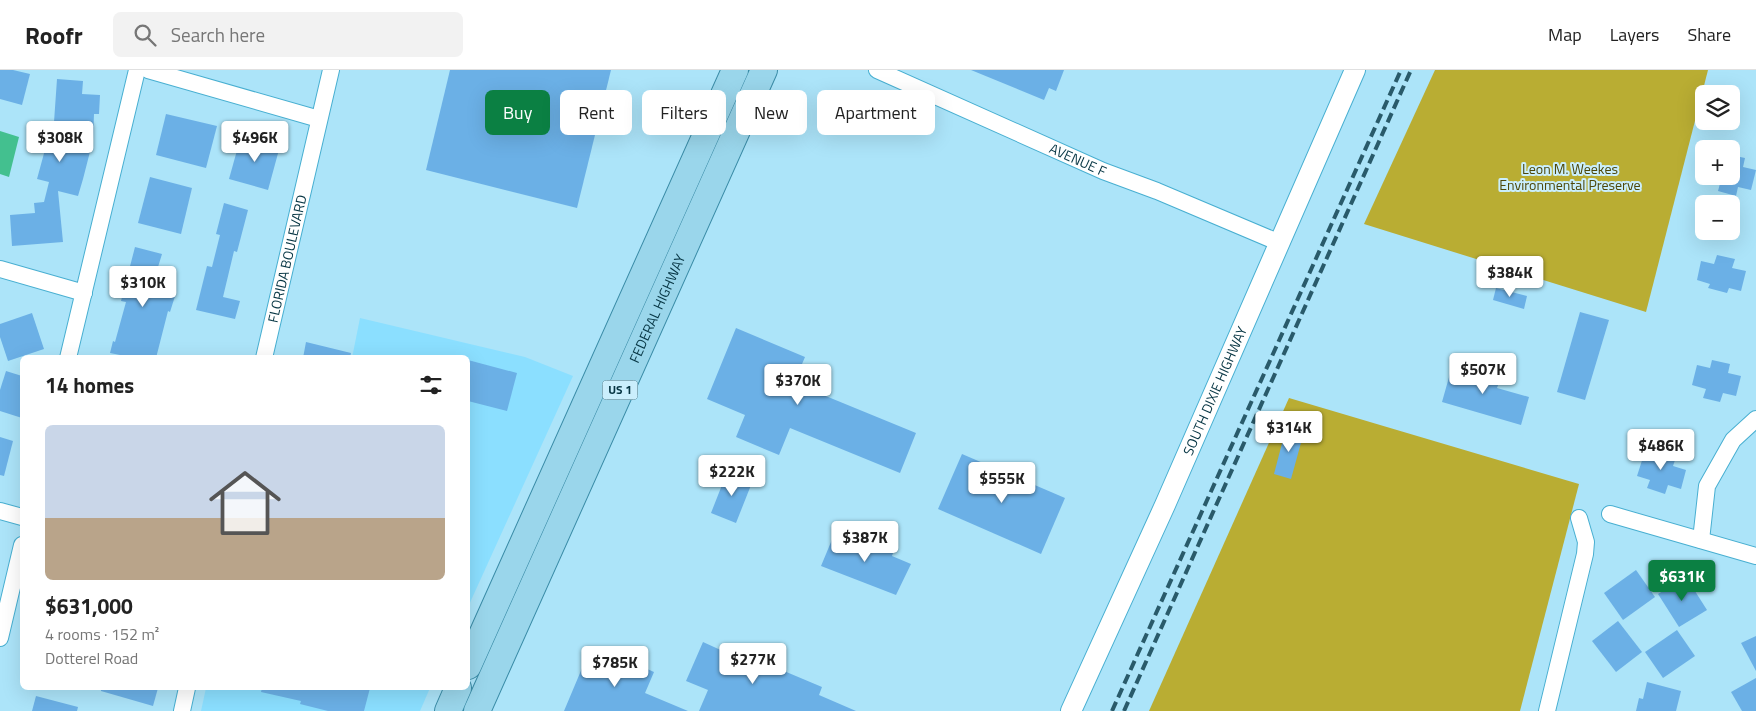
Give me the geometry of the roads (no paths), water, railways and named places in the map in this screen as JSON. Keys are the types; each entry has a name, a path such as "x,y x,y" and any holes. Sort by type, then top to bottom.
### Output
{"main road":[{"name":"FEDERAL HIGHWAY","path":"470,662 735,70"},
{"name":"FEDERAL HIGHWAY","path":"477,711 764,70"},
{"path":"448,711 457,690"}],"street":[{"path":"69,355 137,70"},
{"path":"148,70 320,119"},
{"name":"FLORIDA BOULEVARD","path":"265,355 331,70"},
{"name":"AVENUE F","path":"877,70 1103,171 1157,190 1280,243"},
{"name":"SOUTH DIXIE HIGHWAY","path":"1072,711 1355,70"},
{"path":"0,269 84,293"},
{"path":"1701,540 1707,486 1733,440 1756,419"},
{"path":"0,510 20,516"},
{"path":"1610,514 1756,556"},
{"path":"1547,711 1585,554 1585,536 1579,518"},
{"path":"0,638 20,553"},
{"path":"182,711 187,690"}],"railway":[{"path":"1112,711 1401,70"},
{"path":"1124,711 1411,70"}],"park label":[{"name":"Leon M. Weekes Environmental Preserve","path":"1570,178"}]}
